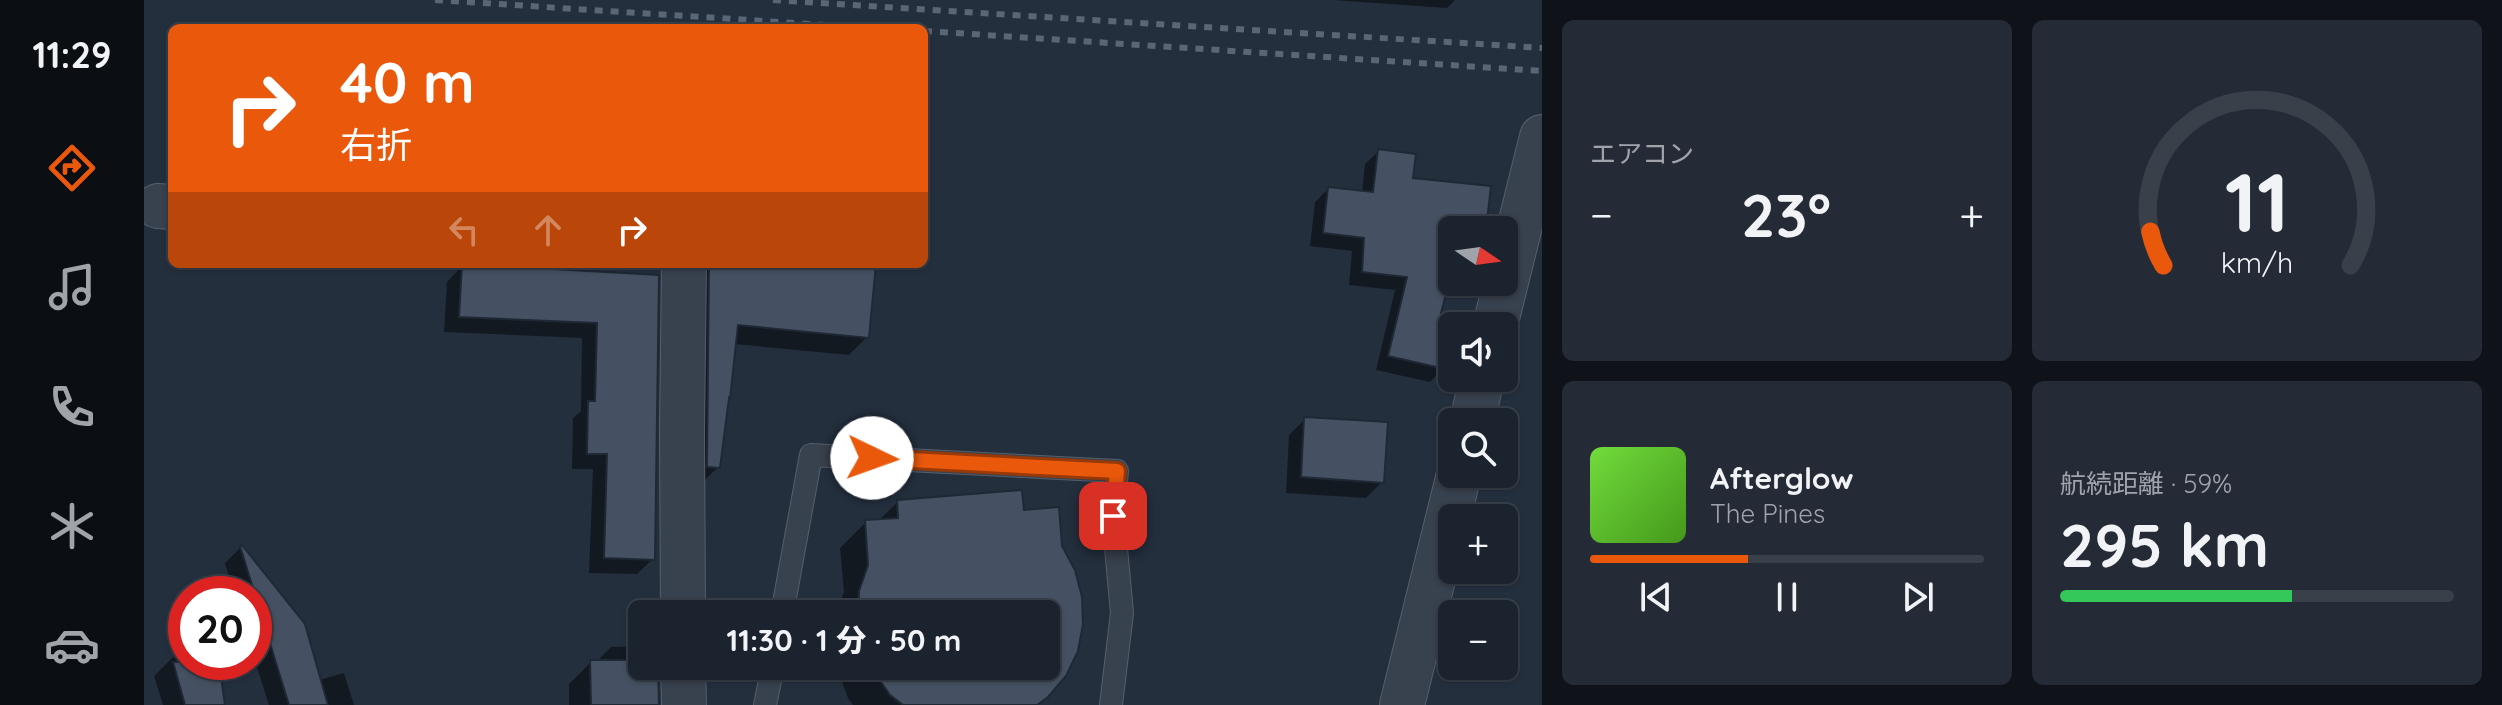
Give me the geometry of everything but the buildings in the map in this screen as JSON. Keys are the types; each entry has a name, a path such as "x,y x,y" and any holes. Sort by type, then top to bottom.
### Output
{"street":[{"path":"1498,312 1542,137"},
{"path":"683,600 684,268"},
{"path":"1402,705 1456,488"},
{"path":"683,680 684,705"}],"lane":[{"path":"785,600 811,455 1117,471 1113,516 1122,613 1111,705"},
{"path":"765,705 770,680"}],"railway":[{"path":"435,0 811,24"},
{"path":"773,0 1542,48"},
{"path":"928,31 1542,71"}],"route":[{"path":"872,458 1117,471 1113,516"}]}
